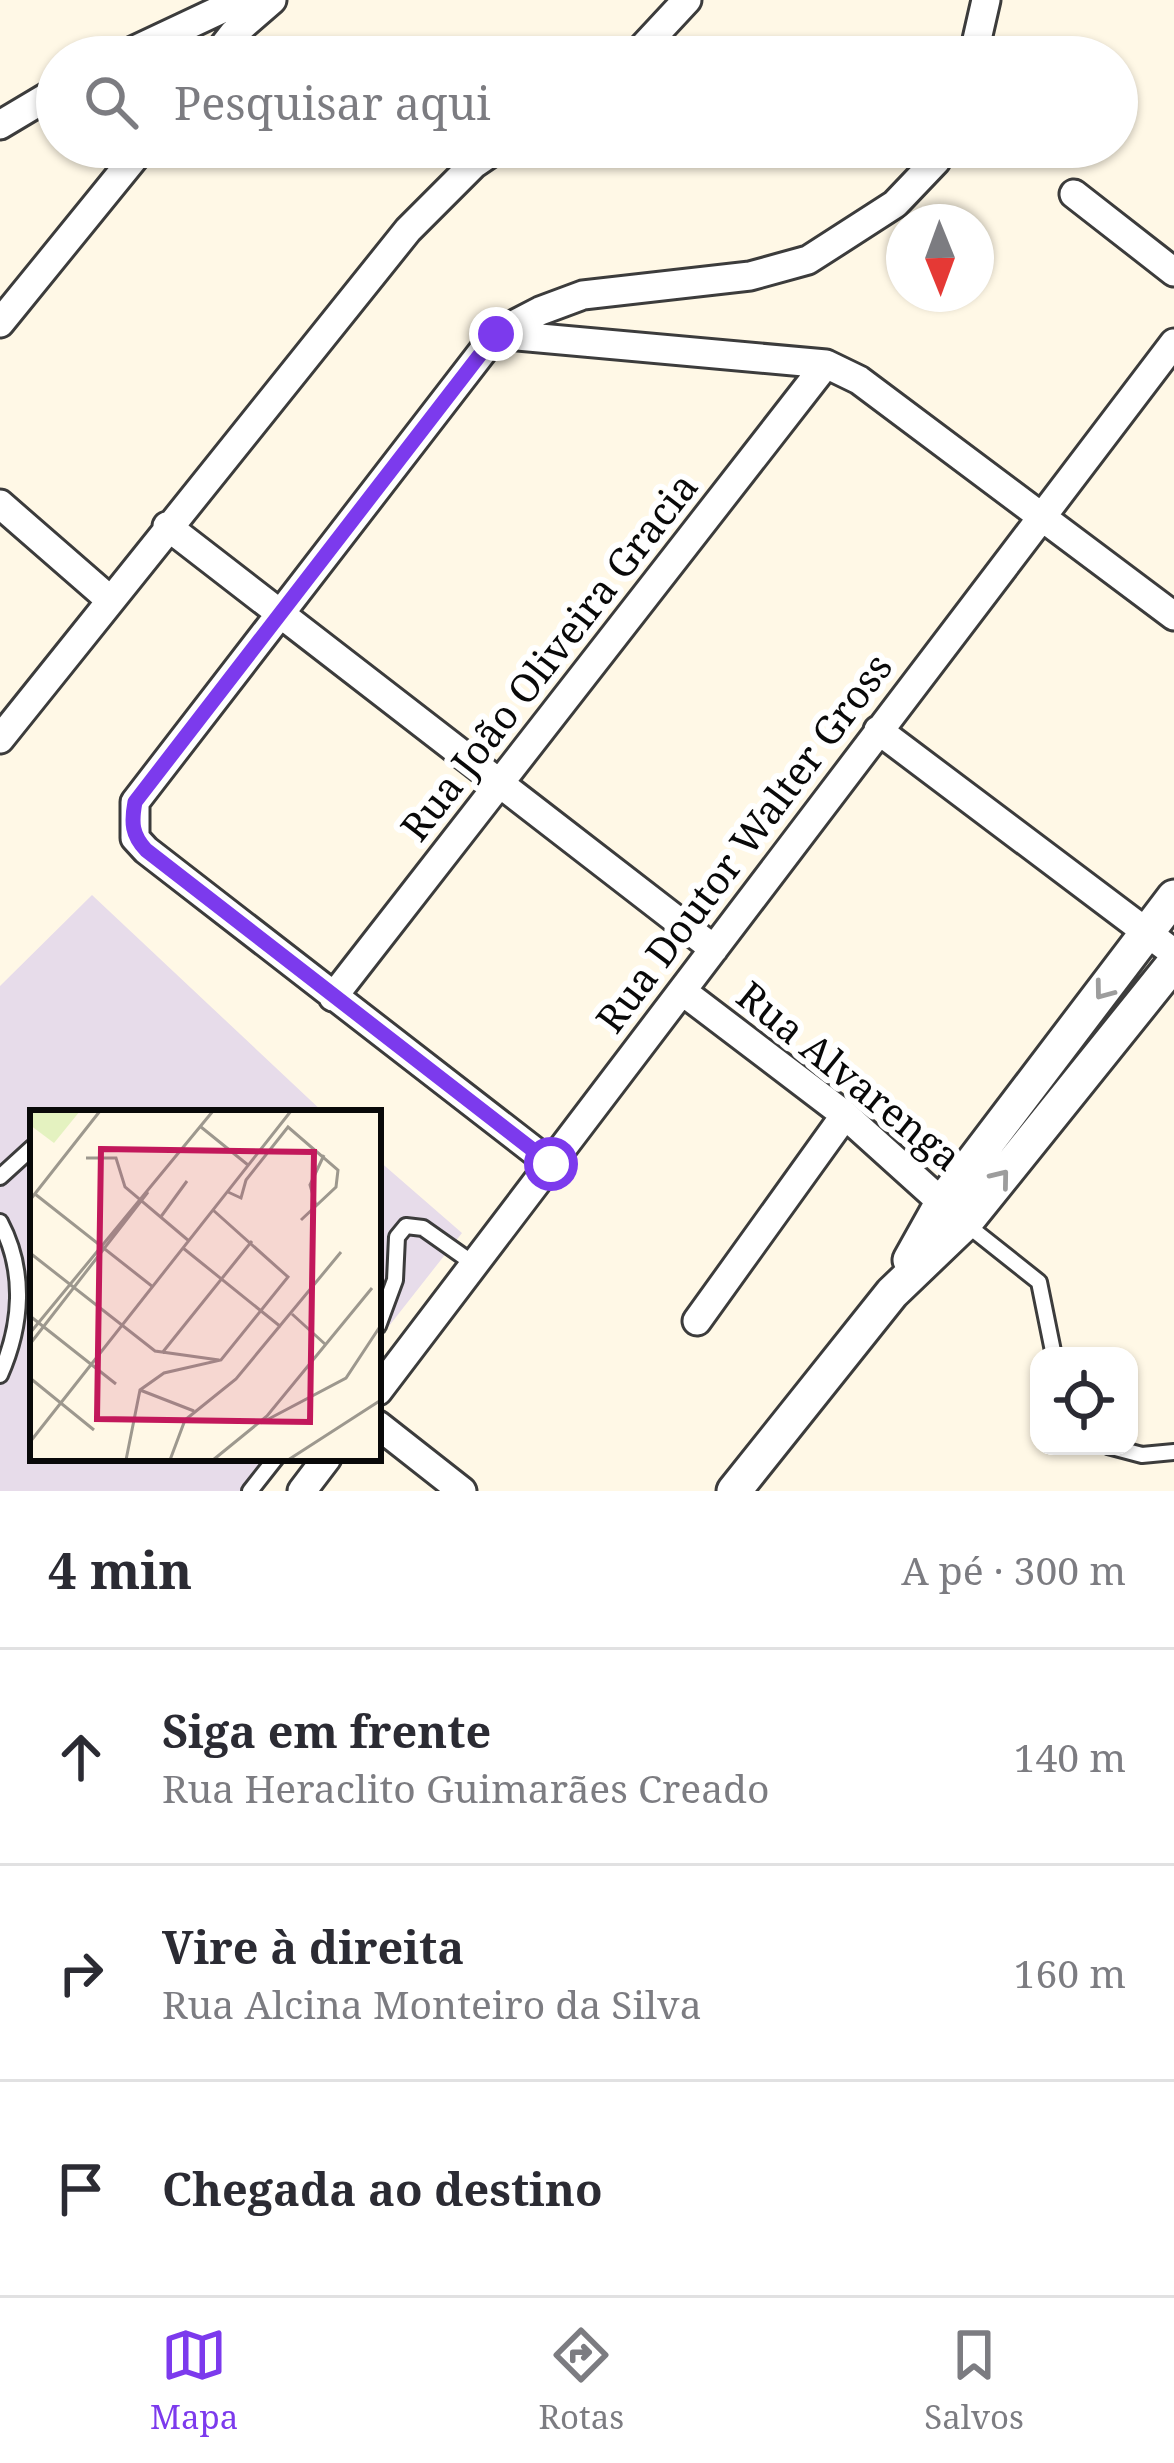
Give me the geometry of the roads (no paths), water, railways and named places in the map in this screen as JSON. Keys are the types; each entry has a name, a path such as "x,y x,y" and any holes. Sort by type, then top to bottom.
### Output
{"street":[{"path":"165,36 241,0"},
{"path":"231,36 272,0"},
{"path":"656,36 687,0"},
{"path":"978,36 986,0"},
{"path":"0,125 36,104"},
{"path":"0,323 126,168"},
{"path":"0,739 408,230 470,168"},
{"path":"551,1164 146,850 135,838 135,802 496,334 540,310 583,295 750,276 808,260 896,204 927,168"},
{"path":"1074,194 1174,272"},
{"path":"496,334 826,364 859,380 1174,616"},
{"name":"Rua Doutor Walter Gross","path":"381,1386 1174,343"},
{"name":"Rua João Oliveira Gracia","path":"333,997 826,364"},
{"path":"0,505 109,599"},
{"path":"167,526 714,949"},
{"path":"878,730 1160,944"},
{"path":"734,1491 954,1212 1028,1090 1160,944 1174,897"},
{"path":"954,1212 1056,1112 1174,963"},
{"name":"Rua Alvarenga","path":"682,991 845,1115 954,1212"},
{"path":"1028,1090 1056,1112"},
{"path":"698,1321 845,1115"},
{"path":"381,1427 462,1491"},
{"path":"302,1491 325,1461"}],"lane":[{"path":"0,1177 30,1150"},
{"path":"954,1212 1039,1282 1052,1347"},
{"path":"0,1222 20,1278 18,1313 0,1375"},
{"path":"381,1318 395,1280 399,1230 415,1225 423,1228 475,1264"},
{"path":"1138,1454 1174,1451"},
{"path":"250,1491 274,1461"}]}
